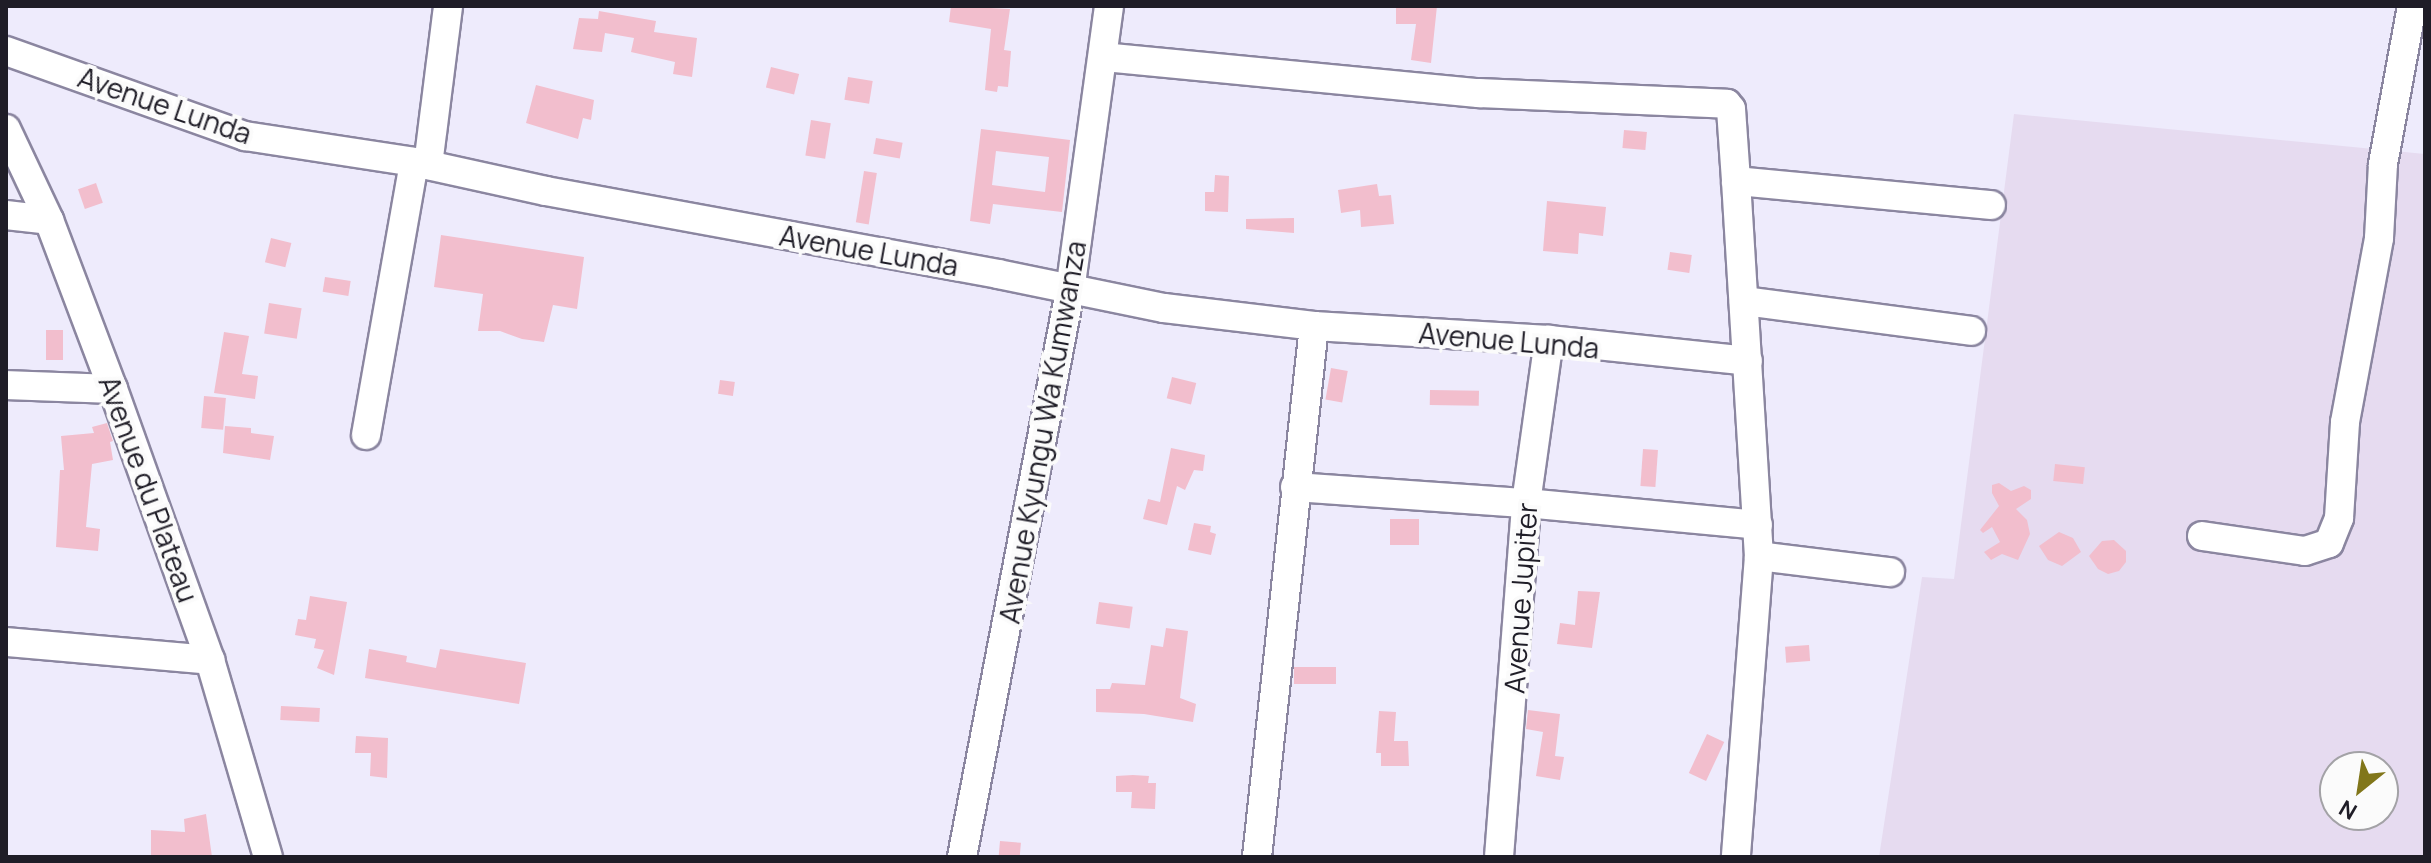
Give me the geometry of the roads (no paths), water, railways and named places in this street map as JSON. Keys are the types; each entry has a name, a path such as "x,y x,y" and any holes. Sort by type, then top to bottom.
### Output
{"street":[{"path":"366,435 421,163 448,6"},
{"name":"Avenue Kyungu Wa Kumwanza","path":"962,857 1070,291 1109,6"},
{"path":"2202,536 2305,551 2329,543 2339,518 2345,422 2379,238 2383,164 2412,6"},
{"name":"Avenue Lunda","path":"6,51 245,136 421,163 562,194 998,274 1164,308 1314,326 1549,340 1748,361"},
{"path":"1103,57 1479,93 1720,101 1731,109 1759,556 1736,857"},
{"name":"Avenue du Plateau","path":"6,129 49,220 113,389 210,660 268,857"},
{"path":"1736,181 1991,205"},
{"path":"6,215 49,220"},
{"path":"1744,301 1971,331"},
{"path":"1257,857 1314,326"},
{"name":"Avenue Jupiter","path":"1499,857 1526,503 1549,340"},
{"path":"6,385 113,389"},
{"path":"1295,487 1526,503 1758,525"},
{"path":"1759,556 1890,572"},
{"path":"6,642 210,660"}]}
